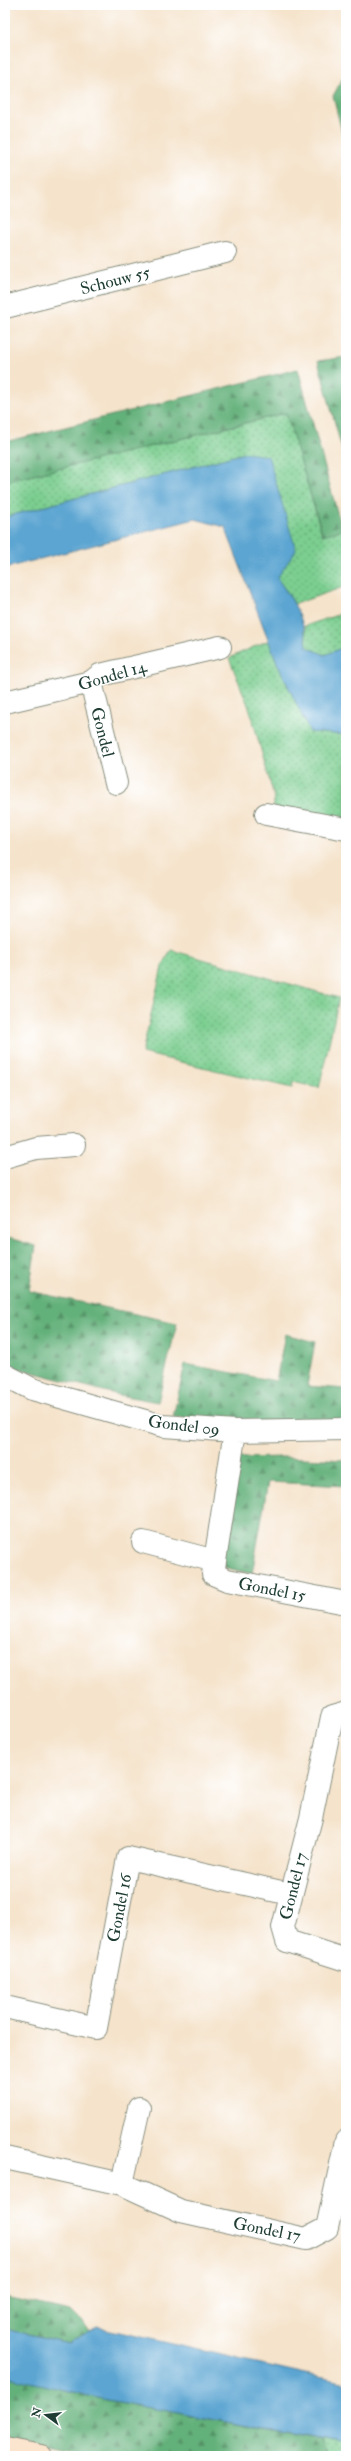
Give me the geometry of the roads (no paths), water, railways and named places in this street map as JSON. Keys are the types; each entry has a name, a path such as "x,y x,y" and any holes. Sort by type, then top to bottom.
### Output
{"main road":[{"path":"5,2449 41,2456"}],"street":[{"name":"Schouw 55","path":"5,307 225,252"},
{"name":"Gondel 14","path":"5,702 91,682 100,676 220,647"},
{"name":"Gondel","path":"91,682 116,783"},
{"path":"266,814 346,829"},
{"path":"5,1157 36,1148 74,1145"},
{"name":"Gondel 09","path":"5,1374 32,1389 163,1426 235,1431 346,1430"},
{"name":"Gondel 15","path":"235,1431 213,1574 227,1580 346,1603"},
{"path":"143,1542 215,1561"},
{"name":"Gondel 17","path":"346,1713 332,1717 311,1818 290,1894 283,1927 287,1941 346,1960"},
{"name":"Gondel 16","path":"5,2007 96,2028 128,1858 290,1894"},
{"path":"122,2184 139,2108"},
{"name":"Gondel 17","path":"5,2158 122,2184 181,2211 306,2239 327,2228 346,2140"}],"water":[{"path":"245,453 268,456 296,550 277,578 301,618 306,636 307,647 325,655 346,646 346,735 310,732 278,665 225,527 195,519 5,568 5,517"},
{"path":"97,2327 346,2383 346,2444 102,2399 5,2376 5,2329 68,2343"}]}
